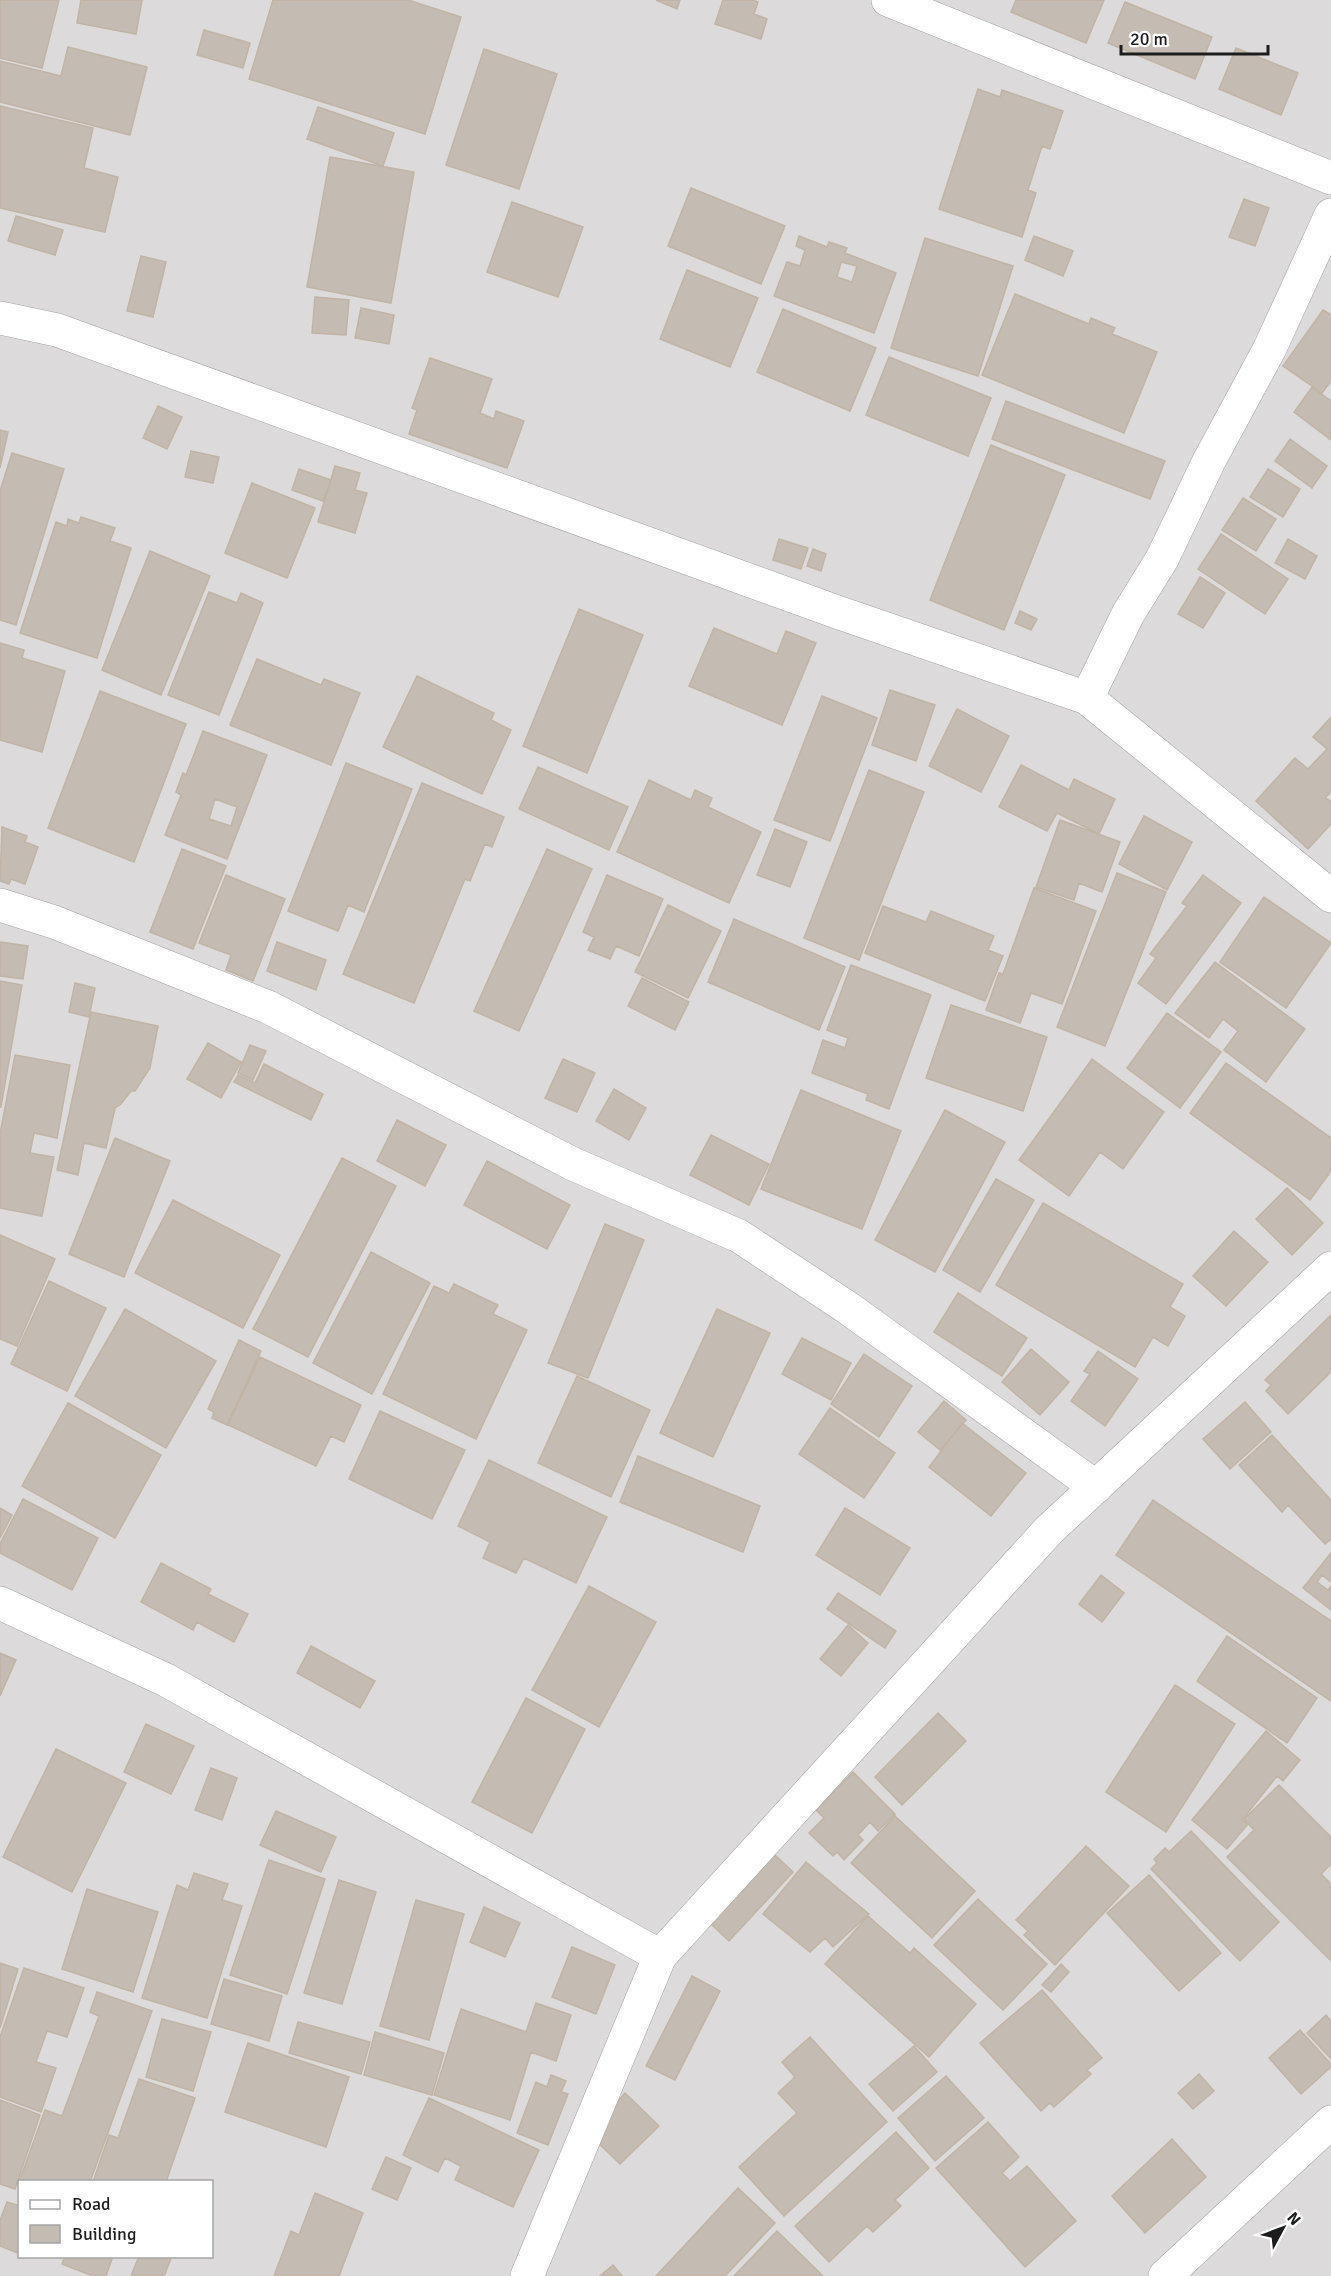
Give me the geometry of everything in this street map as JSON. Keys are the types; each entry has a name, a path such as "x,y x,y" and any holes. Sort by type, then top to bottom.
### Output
{"street":[{"path":"888,0 1331,178"},
{"path":"1087,698 1128,614 1162,559 1209,461 1270,348 1331,215"},
{"path":"0,318 57,330 837,612 1087,698 1331,896"},
{"path":"0,905 54,922 268,1007 573,1164 739,1236 848,1308 1096,1486"},
{"path":"527,2276 660,1956 1049,1530 1331,1268"},
{"path":"0,1603 166,1680 660,1956"},
{"path":"1165,2276 1331,2122"}],"shaded area":[{"path":"0,0 1331,0 1331,2276 0,2276"}],"building":[{"path":"0,0 59,0 42,68 0,58"},
{"path":"81,0 142,0 136,34 77,23"},
{"path":"273,0 408,0 461,17 425,134 249,79"},
{"path":"656,0 680,0 677,9"},
{"path":"723,0 758,2 754,14 767,19 761,39 715,24"},
{"path":"1016,0 1104,0 1086,43 1011,12"},
{"path":"1125,2 1212,37 1195,79 1108,43"},
{"path":"204,30 250,43 243,68 197,55"},
{"path":"68,47 147,67 130,135 0,102 0,61 61,76"},
{"path":"1236,48 1298,73 1281,115 1219,89"},
{"path":"484,49 557,74 519,189 446,165"},
{"path":"978,89 1000,97 1002,90 1063,111 1050,149 1042,146 1028,190 1036,193 1022,237 939,209"},
{"path":"0,106 93,128 84,168 118,177 105,232 0,208"},
{"path":"318,107 394,133 383,166 307,139"},
{"path":"330,157 414,172 391,303 307,287"},
{"path":"691,188 785,226 761,284 668,246"},
{"path":"1244,199 1269,208 1255,246 1229,237"},
{"path":"512,202 583,227 558,297 487,272"},
{"path":"16,216 63,230 55,255 8,241"},
{"path":"799,236 827,247 829,242 847,248 845,253 896,273 874,333 774,296 787,262 800,266 805,250 796,246","holes":["841,262 857,266 852,282 837,277"]},
{"path":"1034,236 1073,251 1063,276 1025,260"},
{"path":"925,238 1013,266 978,376 891,348"},
{"path":"141,256 166,262 153,317 127,311"},
{"path":"687,270 758,298 730,367 660,339"},
{"path":"1015,294 1089,324 1091,318 1115,328 1112,334 1157,352 1124,433 982,375"},
{"path":"315,297 349,300 346,335 312,333"},
{"path":"361,308 394,315 389,344 355,338"},
{"path":"783,309 876,348 850,411 757,372"},
{"path":"1323,310 1331,315 1331,381 1322,393 1283,366"},
{"path":"889,357 991,398 968,456 866,415"},
{"path":"430,358 492,379 480,413 494,419 496,411 524,421 507,468 409,434 417,410 412,408"},
{"path":"1312,387 1331,401 1331,440 1294,412"},
{"path":"1006,401 1165,461 1150,499 992,439"},
{"path":"158,406 182,417 167,449 143,438"},
{"path":"0,430 8,432 0,468"},
{"path":"1290,439 1327,466 1312,488 1275,461"},
{"path":"991,445 1065,475 1004,630 930,600"},
{"path":"191,451 219,457 213,483 185,477"},
{"path":"12,453 64,469 16,625 0,620 0,491"},
{"path":"335,466 360,473 355,490 367,493 355,533 318,522"},
{"path":"299,469 331,480 323,501 292,490"},
{"path":"1268,469 1300,489 1283,517 1250,497"},
{"path":"252,483 315,508 287,578 225,553"},
{"path":"1243,498 1276,519 1256,551 1222,530"},
{"path":"81,517 115,528 110,541 131,548 97,658 20,633 56,522 67,526 68,519 79,523"},
{"path":"1221,534 1288,579 1265,614 1198,569"},
{"path":"779,539 808,548 801,569 773,560"},
{"path":"1288,539 1317,556 1305,579 1275,563"},
{"path":"813,549 826,554 821,571 807,566"},
{"path":"150,551 210,576 161,695 102,670"},
{"path":"1200,577 1225,593 1203,628 1178,614"},
{"path":"209,592 237,603 241,593 263,603 219,715 168,695"},
{"path":"579,609 643,635 587,773 523,746"},
{"path":"1020,611 1037,619 1031,630 1015,623"},
{"path":"714,628 777,654 786,631 816,643 782,725 689,686"},
{"path":"0,643 24,650 22,658 65,671 42,752 0,740"},
{"path":"257,659 321,685 324,679 360,693 331,765 230,725"},
{"path":"417,676 494,713 491,720 511,730 482,794 383,747"},
{"path":"890,690 935,705 916,761 872,745"},
{"path":"100,691 186,724 134,862 48,828"},
{"path":"822,696 877,718 830,841 774,820"},
{"path":"957,709 1009,736 981,792 929,766"},
{"path":"1331,717 1331,792 1325,798 1331,801 1331,824 1308,849 1256,801 1295,758 1308,769 1327,749 1313,737"},
{"path":"203,731 267,755 227,859 165,835 181,795 176,792 183,773 186,775","holes":["215,799 237,807 231,826 209,819"]},
{"path":"346,763 412,789 364,912 348,905 338,931 288,911"},
{"path":"1021,765 1069,790 1074,779 1115,799 1099,834 1057,813 1047,831 999,807"},
{"path":"538,767 628,807 609,850 519,809"},
{"path":"869,770 924,792 859,960 804,938"},
{"path":"649,780 691,800 695,790 712,798 708,807 761,832 729,903 617,852"},
{"path":"422,783 504,817 492,847 485,844 470,881 465,879 414,1003 343,974"},
{"path":"1144,816 1192,842 1167,890 1119,864"},
{"path":"1060,820 1120,842 1102,892 1079,883 1074,900 1036,887"},
{"path":"2,827 27,836 25,842 38,847 25,884 11,879 9,884 0,881"},
{"path":"775,829 807,842 790,887 757,875"},
{"path":"182,849 226,866 193,949 150,932"},
{"path":"547,849 592,869 519,1031 474,1011"},
{"path":"1117,873 1166,892 1105,1046 1057,1027"},
{"path":"226,875 285,899 253,981 226,970 231,955 199,943"},
{"path":"607,875 663,899 639,956 616,946 610,959 588,950 594,937 583,932"},
{"path":"1203,875 1241,903 1166,1004 1138,983 1156,958 1150,954 1187,906 1182,903"},
{"path":"1034,888 1096,911 1062,1004 1031,993 1020,1023 986,1010 999,973 1003,974"},
{"path":"1264,897 1331,943 1286,1008 1220,962"},
{"path":"668,905 721,931 688,998 635,972"},
{"path":"883,906 926,922 931,911 994,936 988,950 1003,956 985,1001 865,953"},
{"path":"734,919 845,967 819,1030 708,982"},
{"path":"0,942 28,946 23,979 0,976"},
{"path":"277,942 326,960 316,990 267,971"},
{"path":"1215,962 1305,1029 1266,1082 1224,1050 1238,1031 1223,1019 1209,1038 1175,1013"},
{"path":"851,965 931,995 889,1109 866,1100 868,1094 812,1073 823,1040 845,1048 848,1038 827,1030"},
{"path":"642,978 689,1002 675,1030 628,1006"},
{"path":"0,981 22,985 1,1107 0,1107"},
{"path":"75,983 95,988 89,1017 69,1012"},
{"path":"951,1005 1047,1037 1023,1111 926,1078"},
{"path":"91,1012 158,1026 150,1068 135,1091 131,1091 115,1108 106,1148 84,1143 78,1175 57,1170"},
{"path":"1167,1013 1221,1052 1180,1108 1127,1068"},
{"path":"208,1043 241,1062 221,1098 187,1079"},
{"path":"250,1045 266,1051 253,1080 238,1073"},
{"path":"15,1055 70,1065 57,1138 34,1133 30,1153 54,1157 42,1216 0,1208 0,1134"},
{"path":"563,1059 595,1073 577,1112 545,1098"},
{"path":"1092,1059 1164,1112 1123,1169 1100,1152 1069,1196 1019,1160"},
{"path":"1226,1063 1331,1138 1331,1171 1310,1200 1190,1113"},
{"path":"264,1064 323,1094 311,1120 234,1082 238,1075 255,1083"},
{"path":"614,1089 646,1108 629,1140 596,1121"},
{"path":"801,1090 901,1131 862,1229 761,1189"},
{"path":"945,1110 1005,1142 935,1272 875,1240"},
{"path":"397,1120 446,1145 425,1186 377,1161"},
{"path":"711,1135 769,1164 749,1205 690,1175"},
{"path":"115,1138 170,1161 124,1277 69,1254"},
{"path":"342,1158 396,1186 308,1357 253,1329"},
{"path":"487,1161 570,1205 547,1249 464,1205"},
{"path":"996,1179 1034,1200 980,1292 943,1270"},
{"path":"1287,1188 1323,1223 1292,1255 1256,1219"},
{"path":"173,1200 280,1255 243,1328 135,1273"},
{"path":"1043,1203 1183,1284 1170,1307 1185,1316 1168,1346 1153,1337 1135,1367 996,1285"},
{"path":"605,1224 644,1240 588,1378 548,1363"},
{"path":"1234,1231 1268,1262 1226,1306 1193,1276"},
{"path":"0,1235 55,1259 17,1346 0,1339"},
{"path":"371,1252 430,1283 372,1394 313,1363"},
{"path":"49,1281 106,1308 67,1391 11,1364"},
{"path":"454,1284 498,1305 493,1314 527,1330 476,1439 383,1394 434,1286 449,1293"},
{"path":"958,1293 1027,1338 1002,1376 934,1332"},
{"path":"125,1309 216,1361 166,1448 75,1396"},
{"path":"717,1309 770,1333 713,1457 660,1433"},
{"path":"1331,1315 1331,1372 1288,1414 1266,1391 1271,1385 1265,1380"},
{"path":"802,1338 851,1363 831,1400 782,1374"},
{"path":"239,1340 261,1351 227,1425 212,1418 214,1412 208,1409"},
{"path":"1031,1349 1069,1382 1040,1415 1002,1382"},
{"path":"1098,1351 1138,1379 1105,1426 1071,1401 1090,1374 1084,1371"},
{"path":"864,1354 912,1386 879,1437 831,1404"},
{"path":"260,1357 361,1405 344,1442 331,1436 316,1466 228,1425"},
{"path":"577,1376 650,1410 611,1497 538,1463"},
{"path":"944,1401 966,1420 940,1450 918,1432"},
{"path":"1245,1402 1271,1432 1230,1469 1203,1439"},
{"path":"68,1403 161,1455 115,1538 22,1486"},
{"path":"830,1408 895,1453 864,1498 799,1454"},
{"path":"380,1411 465,1450 432,1519 349,1479"},
{"path":"962,1423 1026,1473 991,1516 929,1467"},
{"path":"1272,1435 1331,1500 1331,1539 1325,1544 1288,1505 1282,1512 1239,1465"},
{"path":"638,1456 760,1506 743,1552 620,1502"},
{"path":"489,1460 607,1517 576,1583 524,1558 516,1573 483,1558 490,1542 458,1526"},
{"path":"23,1499 98,1538 72,1590 0,1553 0,1544"},
{"path":"1153,1500 1331,1621 1331,1701 1116,1555"},
{"path":"0,1508 12,1515 0,1538"},
{"path":"845,1508 910,1548 880,1595 816,1555"},
{"path":"1331,1553 1331,1582 1322,1575 1317,1582 1328,1590 1331,1586 1331,1610 1303,1588"},
{"path":"161,1563 211,1589 208,1594 248,1614 234,1642 197,1622 193,1630 141,1602"},
{"path":"1101,1575 1124,1593 1102,1622 1079,1604"},
{"path":"589,1586 656,1622 599,1727 532,1690"},
{"path":"838,1593 896,1631 885,1648 827,1609"},
{"path":"848,1625 868,1643 841,1676 820,1659"},
{"path":"1227,1636 1317,1698 1287,1743 1197,1681"},
{"path":"311,1646 375,1681 360,1708 297,1673"},
{"path":"0,1653 16,1660 0,1696"},
{"path":"1175,1685 1235,1724 1166,1832 1106,1792"},
{"path":"526,1698 585,1729 532,1833 472,1802"},
{"path":"938,1713 966,1741 902,1805 875,1777"},
{"path":"146,1724 194,1746 171,1794 124,1772"},
{"path":"1266,1731 1300,1760 1283,1781 1277,1776 1242,1820 1248,1824 1227,1849 1192,1820"},
{"path":"56,1749 126,1783 72,1892 3,1857"},
{"path":"211,1768 237,1778 222,1820 195,1810"},
{"path":"853,1772 895,1814 878,1831 870,1822 858,1835 863,1840 844,1860 837,1852 833,1856 809,1833 824,1818 816,1810"},
{"path":"1279,1785 1331,1837 1331,1864 1321,1874 1331,1884 1331,1961 1227,1857 1254,1830 1244,1819"},
{"path":"276,1811 336,1837 321,1872 260,1845"},
{"path":"895,1816 975,1891 932,1938 851,1863"},
{"path":"1191,1831 1279,1922 1240,1961 1151,1869 1157,1863 1154,1859 1165,1848 1169,1852"},
{"path":"1086,1846 1129,1886 1055,1965 1024,1935 1028,1931 1016,1920"},
{"path":"774,1854 793,1872 729,1941 710,1923"},
{"path":"269,1860 325,1879 287,1994 230,1975"},
{"path":"806,1862 869,1914 833,1947 825,1938 810,1952 763,1914"},
{"path":"194,1873 228,1884 222,1900 242,1906 207,2018 142,1998 177,1885 188,1890"},
{"path":"1149,1875 1221,1953 1179,1991 1107,1913"},
{"path":"339,1880 376,1892 342,2004 304,1993"},
{"path":"87,1889 158,1912 133,1992 62,1969"},
{"path":"978,1899 1047,1964 1003,2010 934,1945"},
{"path":"416,1900 464,1914 429,2040 380,2026"},
{"path":"484,1907 520,1923 505,1957 470,1942"},
{"path":"868,1916 910,1953 914,1948 976,2004 929,2057 825,1964"},
{"path":"572,1947 615,1965 596,2014 552,1997"},
{"path":"0,1963 18,1969 0,2028"},
{"path":"1061,1964 1069,1972 1051,1992 1042,1985"},
{"path":"24,1968 84,1988 67,2037 47,2031 36,2062 56,2068 41,2112 0,2097 0,2037"},
{"path":"692,1976 720,1991 675,2080 646,2066"},
{"path":"224,1979 282,1996 269,2041 211,2024"},
{"path":"1042,1990 1102,2058 1087,2070 1091,2074 1054,2107 1050,2103 1041,2111 980,2043"},
{"path":"97,1992 152,2011 91,2180 20,2180 45,2110 62,2116 99,2016 90,2012"},
{"path":"536,2003 571,2015 556,2061 531,2052 510,2120 434,2095 461,2009 526,2032"},
{"path":"1326,2015 1331,2021 1331,2059 1307,2033"},
{"path":"162,2019 211,2032 193,2091 146,2077"},
{"path":"298,2022 370,2042 361,2074 289,2053"},
{"path":"1300,2030 1331,2064 1331,2067 1301,2094 1269,2058"},
{"path":"375,2032 444,2053 432,2095 364,2075"},
{"path":"810,2037 887,2122 784,2216 739,2167 797,2113 778,2093 795,2077 782,2062"},
{"path":"248,2043 349,2077 326,2147 225,2112"},
{"path":"914,2046 937,2072 893,2111 869,2084"},
{"path":"1199,2074 1214,2091 1193,2109 1178,2093"},
{"path":"551,2075 566,2081 561,2092 568,2094 548,2145 517,2133 536,2082 547,2087"},
{"path":"946,2076 984,2118 935,2161 898,2118"},
{"path":"139,2079 195,2098 167,2180 94,2180 109,2135 118,2138"},
{"path":"625,2093 659,2126 620,2164 589,2134"},
{"path":"429,2098 539,2150 513,2207 455,2180 461,2166 445,2158 438,2172 403,2155"},
{"path":"0,2100 40,2115 15,2189 0,2184"},
{"path":"988,2122 1019,2157 1002,2173 1010,2181 1027,2166 1076,2221 1025,2267 936,2168"},
{"path":"896,2132 929,2168 895,2200 901,2206 873,2232 867,2226 829,2262 795,2226"},
{"path":"1172,2139 1206,2177 1145,2233 1112,2196"},
{"path":"386,2157 411,2168 397,2200 372,2189"},
{"path":"738,2188 775,2223 725,2276 656,2276"},
{"path":"315,2193 363,2213 339,2276 274,2276 291,2231 299,2235"},
{"path":"7,2202 18,2205 18,2253 0,2246 0,2220"},
{"path":"777,2231 823,2276 734,2276"},
{"path":"64,2258 112,2258 106,2276 93,2276 62,2264"},
{"path":"138,2258 171,2258 164,2276 131,2276"},
{"path":"613,2265 622,2276 600,2276"}]}
